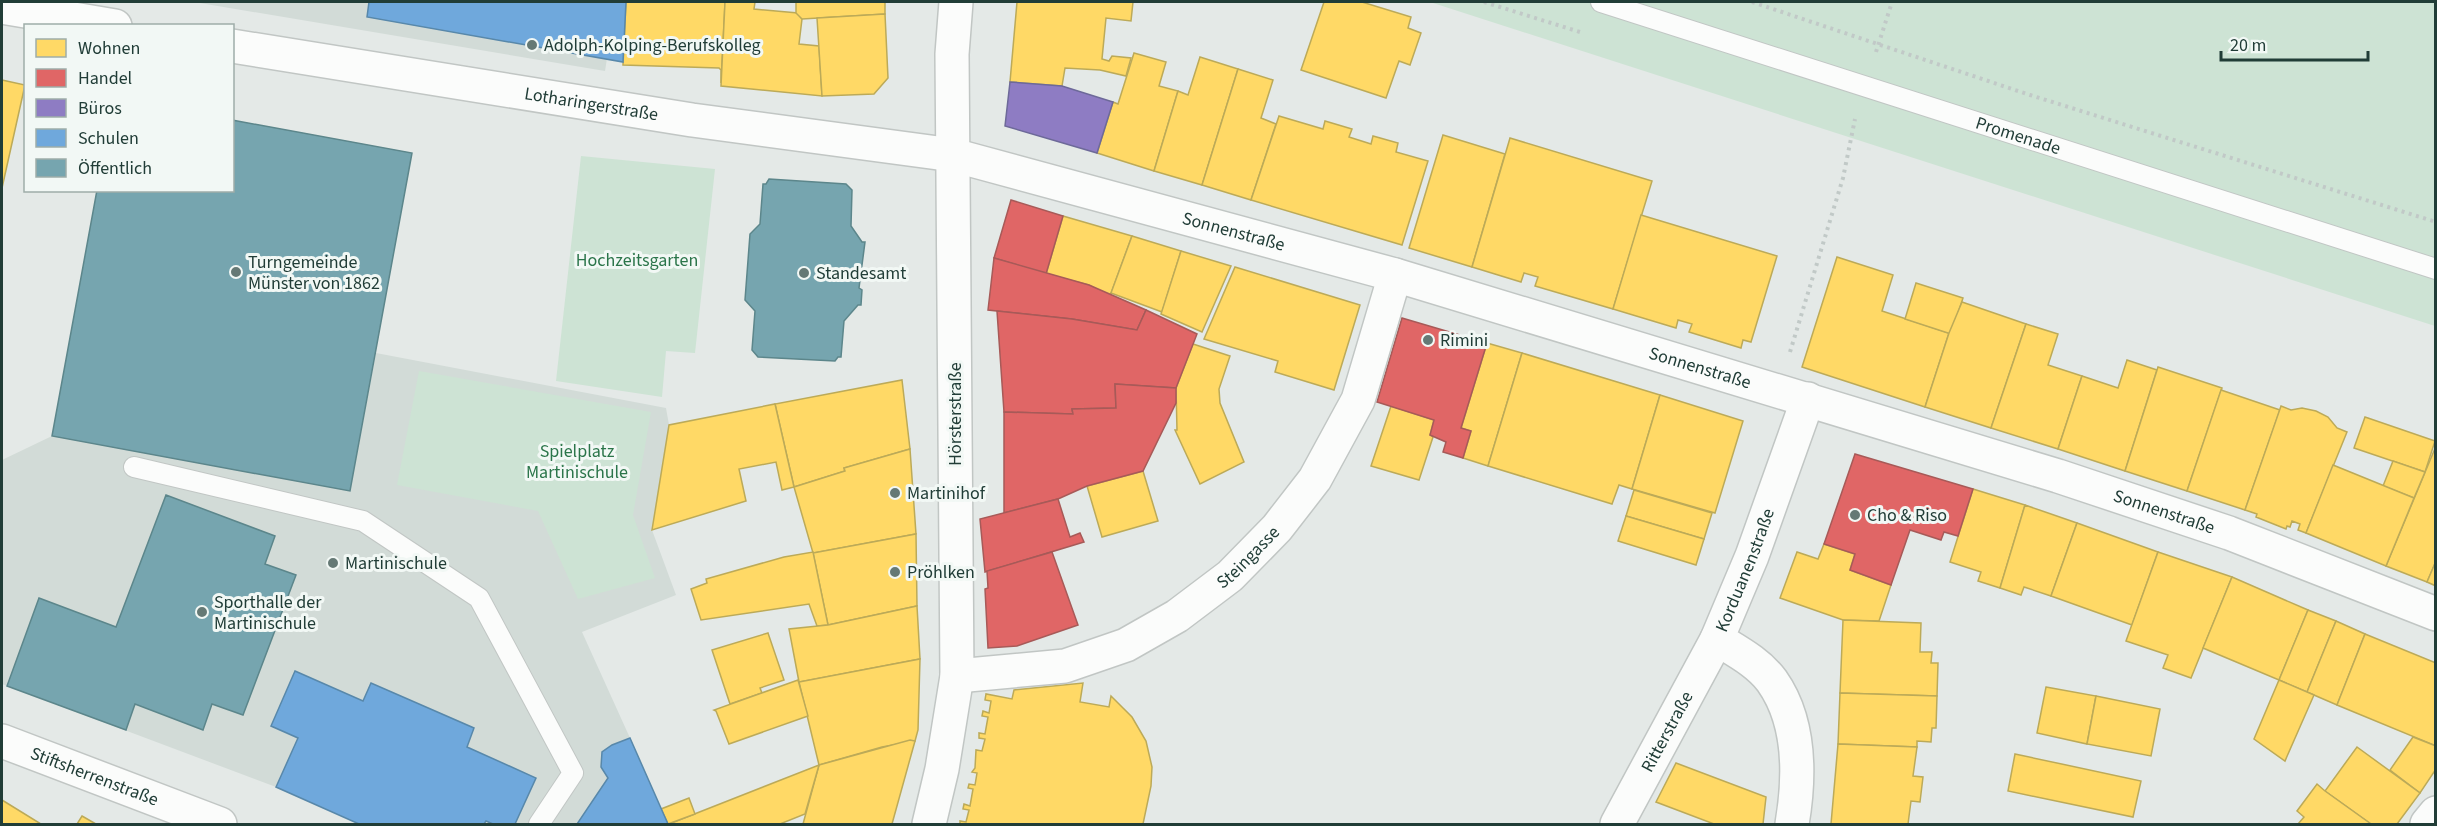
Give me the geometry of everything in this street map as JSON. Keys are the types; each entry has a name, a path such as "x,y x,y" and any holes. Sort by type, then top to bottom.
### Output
{"street":[{"name":"Hörsterstraße","path":"929,825 942,769 957,676 952,54 956,2"},
{"path":"2,7 103,24"},
{"name":"Lotharingerstraße","path":"234,46 692,120 953,154"},
{"name":"Sonnenstraße","path":"953,154 1395,275 2046,472 2229,532 2436,614"},
{"name":"Steingasse","path":"957,676 1065,666 1125,645 1177,616 1230,576 1277,528 1315,479 1358,400 1395,275"},
{"name":"Korduanenstraße","path":"1792,825 1796,804 1797,761 1791,724 1772,681 1753,662 1717,639 1752,556 1808,399"},
{"name":"Ritterstraße","path":"1617,825 1717,639"},
{"name":"Stiftsherrenstraße","path":"2,741 220,825"},
{"path":"2427,825 2436,813"}],"lane":[{"name":"Promenade","path":"1601,2 2436,269"},
{"path":"134,467 363,521 479,598 573,773 539,825"}],"path":[{"path":"1752,2 2030,95 2436,222"},
{"path":"1879,43 1892,2"},
{"path":"1808,399 1782,376 1843,178 1855,119 1866,85"}],"shaded area":[{"name":"Adolph-Kolping-Berufskolleg","path":"194,2 616,2 605,71"},
{"name":"Martinischule","path":"376,353 666,408 669,425 652,530 676,595 582,632 630,738 602,752 601,767 608,778 576,824 359,824 276,787 2,684 2,460 52,436 350,491"}],"green space":[{"path":"1430,2 2435,2 2435,326"},
{"name":"Hochzeitsgarten","path":"581,156 715,169 695,353 666,351 662,397 556,381"},
{"name":"Spielplatz Martinischule","path":"419,371 651,412 633,515 655,578 578,599 538,511 397,485"}],"building: Wohnen":[{"path":"626,2 725,2 721,83 719,68 623,65"},
{"path":"725,2 755,2 754,9 798,13 802,19 799,44 819,46 822,96 721,86"},
{"path":"796,2 885,2 885,14 802,19 796,13"},
{"path":"1017,2 1133,2 1131,21 1106,18 1102,59 1109,61 1112,56 1131,58 1126,76 1100,70 1065,68 1062,86 1010,82"},
{"path":"1324,2 1362,2 1411,17 1408,28 1421,33 1410,65 1399,61 1386,98 1301,70"},
{"path":"885,14 888,78 874,94 822,96 817,18"},
{"path":"1134,53 1166,62 1159,86 1178,91 1154,171 1097,153 1113,102 1118,104"},
{"path":"1200,57 1238,69 1202,185 1154,171 1178,91 1188,95"},
{"path":"1238,69 1273,80 1261,118 1276,124 1251,200 1202,185"},
{"path":"2,80 24,85 24,89 2,188"},
{"path":"1279,116 1323,129 1325,121 1352,129 1349,137 1371,144 1373,136 1398,143 1396,152 1428,161 1402,245 1251,200"},
{"path":"1443,135 1505,154 1472,267 1409,248"},
{"path":"1510,138 1652,181 1613,309 1535,286 1538,277 1524,273 1521,282 1472,267"},
{"path":"1641,215 1777,256 1751,342 1743,340 1741,348 1689,332 1692,324 1678,320 1676,328 1613,309"},
{"path":"1063,216 1132,236 1110,296 1089,285 1046,274"},
{"path":"1132,236 1181,251 1162,312 1111,293"},
{"path":"1181,251 1231,266 1202,332 1161,314"},
{"path":"1837,257 1893,275 1882,311 1949,333 1925,407 1802,367"},
{"path":"1235,267 1360,305 1334,390 1275,372 1278,361 1204,339"},
{"path":"1916,283 1963,298 1951,334 1905,319"},
{"path":"1962,302 2026,324 1991,428 1925,407 1949,333"},
{"path":"2026,324 2058,334 2048,365 2082,376 2058,449 1991,428"},
{"path":"1487,343 1522,353 1488,466 1463,458 1471,431 1461,428"},
{"path":"1193,344 1230,356 1219,389 1220,403 1244,462 1200,484 1175,430 1177,430 1176,388"},
{"path":"1522,353 1660,395 1632,489 1619,485 1612,504 1488,466"},
{"path":"2127,360 2157,370 2125,471 2058,449 2082,376 2118,388"},
{"path":"2158,367 2222,388 2187,491 2125,471"},
{"path":"902,380 910,449 844,468 845,471 794,487 775,404"},
{"path":"2221,390 2280,410 2245,510 2187,491"},
{"path":"1660,395 1743,421 1715,513 1632,489"},
{"path":"775,404 794,487 782,490 776,462 739,469 746,501 652,530 669,425"},
{"path":"1391,406 1434,420 1430,435 1433,437 1419,480 1371,466"},
{"path":"2281,406 2291,410 2302,408 2316,411 2328,417 2337,428 2347,432 2306,533 2298,530 2300,524 2292,521 2290,527 2287,526 2286,529 2245,510"},
{"path":"2365,417 2435,441 2425,472 2354,448"},
{"path":"2436,446 2436,561 2427,582 2386,566"},
{"path":"910,449 916,534 813,553 794,487 845,471 844,468"},
{"path":"2393,461 2425,472 2414,498 2383,486"},
{"path":"2333,465 2414,498 2386,566 2306,533"},
{"path":"1143,471 1158,521 1102,537 1087,486"},
{"path":"1973,489 2025,505 2000,588 1978,581 1981,572 1950,562"},
{"path":"1634,490 1712,513 1704,539 1626,516"},
{"path":"2025,505 2077,523 2051,596 2024,587 2021,595 2000,588"},
{"path":"1626,516 1704,539 1696,565 1618,541"},
{"path":"2077,523 2158,552 2132,625 2051,596"},
{"path":"916,534 917,606 828,625 813,553"},
{"path":"1824,544 1855,554 1850,570 1891,585 1879,621 1843,620 1780,598 1797,552 1818,559"},
{"path":"813,552 828,625 817,626 809,604 701,620 691,589 707,583 706,579 784,557"},
{"path":"2158,552 2232,577 2191,678 2163,668 2168,655 2126,641"},
{"path":"2436,561 2436,586 2427,582"},
{"path":"2232,577 2308,610 2279,680 2203,648"},
{"path":"917,606 920,659 799,682 789,629 828,625"},
{"path":"2308,610 2336,621 2307,692 2279,680"},
{"path":"1843,620 1921,623 1920,652 1932,652 1931,663 1938,663 1937,696 1840,693"},
{"path":"2336,621 2365,634 2337,705 2307,692"},
{"path":"768,633 784,680 760,688 762,693 730,704 712,650"},
{"path":"2365,634 2436,663 2436,746 2337,705"},
{"path":"920,659 918,730 915,741 882,747 819,765 799,682"},
{"path":"798,680 808,716 729,744 714,710"},
{"path":"2279,680 2314,695 2285,761 2254,739"},
{"path":"1083,683 1080,702 1109,707 1111,696 1132,717 1146,741 1152,767 1151,786 1143,824 960,824 960,821 966,822 969,810 963,809 964,804 970,806 973,789 968,788 969,784 975,785 977,773 972,772 975,768 976,750 982,751 985,739 979,738 979,733 985,734 988,717 982,716 983,711 989,713 991,701 985,700 986,694 1012,699 1014,690"},
{"path":"2046,687 2096,696 2087,744 2037,733"},
{"path":"1840,693 1937,696 1936,728 1932,728 1931,742 1917,741 1917,747 1838,744"},
{"path":"2096,696 2160,709 2151,756 2087,744"},
{"path":"2413,737 2436,746 2436,769 2420,793 2390,770"},
{"path":"910,740 915,741 892,824 803,824 819,765"},
{"path":"1838,744 1917,747 1913,776 1923,777 1920,802 1911,801 1908,824 1831,824"},
{"path":"2357,747 2420,793 2397,824 2371,824 2325,791"},
{"path":"2015,754 2141,781 2133,817 2008,791"},
{"path":"1676,763 1766,797 1763,824 1714,824 1656,802"},
{"path":"819,765 805,814 780,824 669,824"},
{"path":"2317,784 2371,824 2298,824 2304,817 2297,811"},
{"path":"689,798 695,814 668,824 661,809"},
{"path":"2,800 41,824 2,824"},
{"path":"82,816 96,824 77,824"}],"building: Handel":[{"path":"1011,200 1063,216 1046,274 994,258"},
{"path":"994,258 1089,285 1146,310 1137,330 1072,319 988,310"},
{"path":"1146,310 1197,334 1176,388 1115,384 1116,408 1072,409 1073,414 1004,412 997,311 1072,319 1137,330"},
{"path":"1402,318 1487,343 1461,428 1471,431 1463,458 1443,452 1446,442 1430,435 1434,420 1377,402"},
{"path":"1115,384 1176,388 1176,403 1143,471 1087,486 1058,499 1004,513 1004,412 1073,414 1072,409 1116,408"},
{"path":"1855,454 1973,489 1958,536 1944,532 1941,540 1910,530 1891,585 1850,570 1855,554 1824,544"},
{"path":"1058,499 1070,537 1080,533 1084,542 985,572 980,519"},
{"path":"1052,552 1078,625 1017,646 988,648 985,589 988,588 987,571"}],"building: Büros":[{"path":"1010,82 1062,86 1113,102 1097,153 1005,126"}],"building: Schulen":[{"name":"Adolph-Kolping-Berufskolleg","path":"369,2 626,2 623,62 367,17"},
{"path":"295,671 363,701 371,683 474,728 467,747 536,778 515,824 493,824 486,821 484,824 359,824 276,787 298,738 271,726"},
{"path":"630,738 668,824 577,824 608,778 601,767 602,752"}],"building: Öffentlich":[{"name":"Turngemeinde Münster von 1862","path":"234,120 412,153 350,491 52,436 97,192 234,192"},
{"name":"Standesamt","path":"769,179 846,184 852,190 851,226 862,242 865,242 859,288 862,290 861,305 858,305 844,321 841,357 835,361 758,357 752,350 755,311 745,300 750,234 760,224 763,184 766,184"},
{"name":"Sporthalle der Martinischule","path":"166,495 275,536 265,564 296,575 243,715 212,704 203,730 135,704 126,730 7,686 39,598 116,627"}],"place":[{"name":"Adolph-Kolping-Berufskolleg","path":"532,45"},
{"name":"Turngemeinde Münster von 1862","path":"236,272"},
{"name":"Standesamt","path":"804,273"},
{"name":"Rimini","path":"1428,340"},
{"name":"Martinihof","path":"895,493"},
{"name":"Cho & Riso","path":"1855,515"},
{"name":"Martinischule","path":"333,563"},
{"name":"Pröhlken","path":"895,572"},
{"name":"Sporthalle der Martinischule","path":"202,612"}]}
